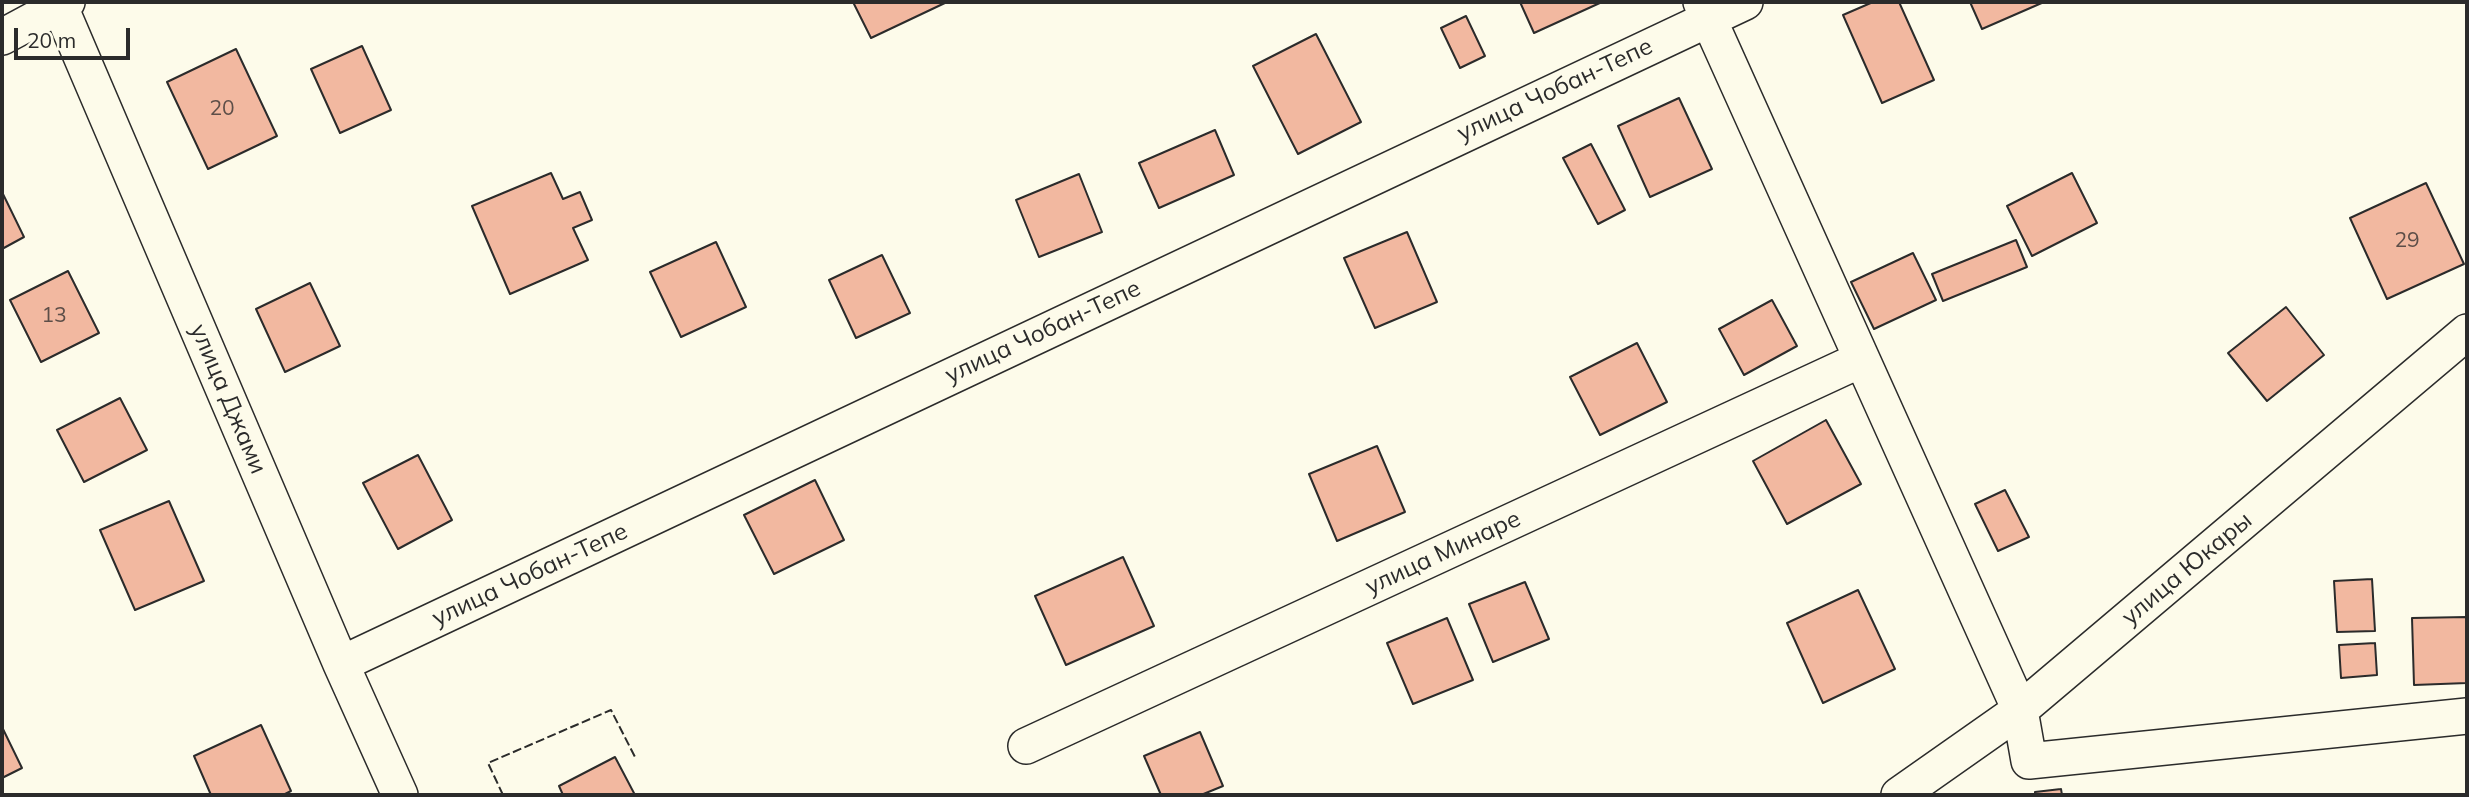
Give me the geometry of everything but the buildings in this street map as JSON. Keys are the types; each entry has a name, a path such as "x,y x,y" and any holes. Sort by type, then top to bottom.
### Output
{"street":[{"name":"улица Чобан-Тепе","path":"341,664 1705,10 1745,2"},
{"path":"2,37 62,3"},
{"name":"улица Джами","path":"62,3 341,664 400,795"},
{"path":"1705,10 1860,360 2020,710 2029,761 2467,716"},
{"name":"улица Юкары","path":"1899,795 2020,710 2467,332"},
{"name":"улица Минаре","path":"1026,746 1860,360"}],"fence":[{"path":"503,795 488,763 611,710 635,757"}]}
